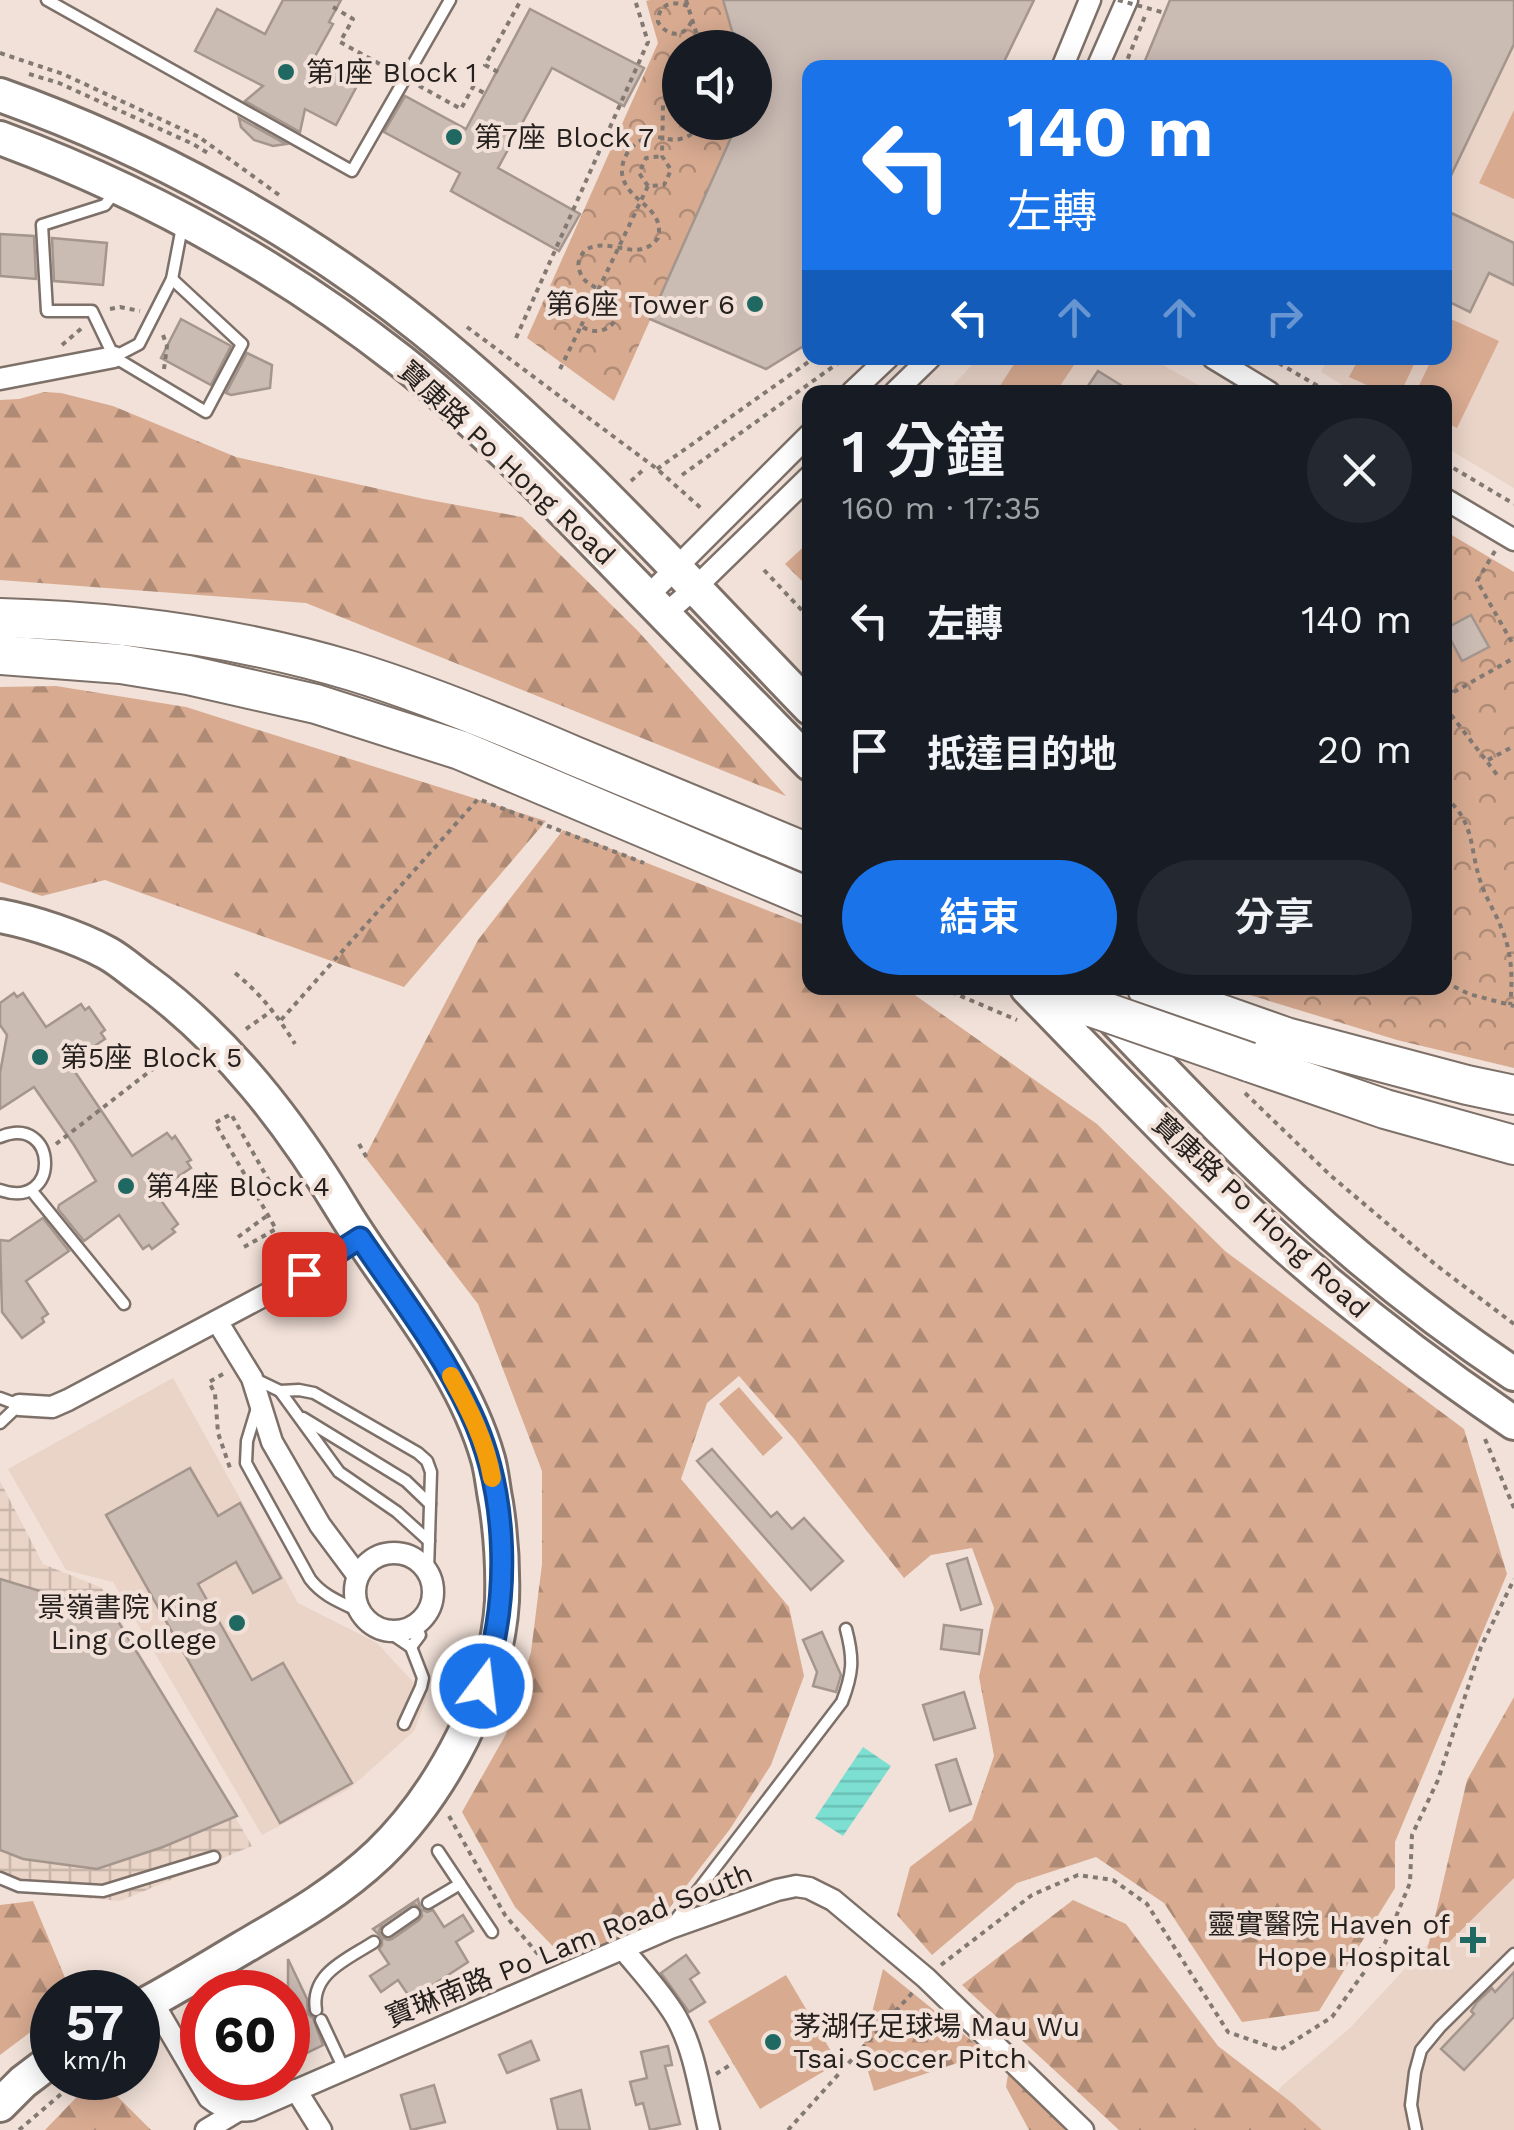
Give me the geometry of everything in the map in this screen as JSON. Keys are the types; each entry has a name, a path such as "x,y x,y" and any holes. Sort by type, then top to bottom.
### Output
{"highway":[{"path":"0,618 88,622 188,634 352,671 487,719 802,851"},
{"path":"0,655 121,664 316,704 460,750 795,892"},
{"path":"1161,995 1385,1109 1514,1145"},
{"path":"1045,1000 1280,1054 1514,1095"}],"main road":[{"name":"寶康路 Po Hong Road","path":"0,96 146,157 268,222 412,321 477,375 581,473 802,700"},
{"name":"寶康路 Po Hong Road","path":"0,138 184,218 275,272 402,362 516,463 802,756"},
{"path":"0,916 28,921 107,953 170,999 223,1048 294,1134 437,1350 470,1412 489,1460 500,1534 502,1603 491,1659 474,1713 449,1764 417,1811 379,1854 336,1890 160,1995"},
{"name":"寶康路 Po Hong Road","path":"1090,995 1258,1167 1312,1216 1371,1267 1514,1374"},
{"name":"寶康路 Po Hong Road","path":"1045,1000 1205,1170 1285,1246 1390,1334 1514,1424"},
{"path":"0,2105 30,2077"}],"street":[{"path":"1065,60 1090,0"},
{"path":"1101,60 1127,0"},
{"path":"0,379 114,357"},
{"path":"859,385 881,365"},
{"path":"902,385 923,365"},
{"path":"1225,365 1257,385"},
{"path":"684,579 802,443"},
{"path":"656,606 802,483"},
{"path":"1452,503 1514,540"},
{"path":"9,1402 52,1406 68,1400 318,1267 360,1238"},
{"path":"217,1321 252,1378 272,1442 320,1525 358,1576"},
{"path":"396,1553 412,1557 428,1571 433,1584 433,1600 427,1614 400,1631 374,1626 359,1610 355,1587 358,1576 372,1560 396,1553"},
{"name":"寶琳南路 Po Lam Road South","path":"310,2084 670,1928 796,1886 833,1900 926,1978 1083,2130"},
{"path":"623,1949 678,2021 692,2058 710,2130"},
{"path":"160,2026 209,2098 236,2112"},
{"name":"寶琳南路 Po Lam Road South","path":"206,2130 236,2112 274,2100"},
{"path":"302,2100 321,2130"}],"lane":[{"path":"47,0 352,171 450,0"},
{"path":"118,187 105,205 42,225 47,312 92,311 114,357 206,412 242,344 172,279"},
{"path":"114,357 139,344 172,279 184,218"},
{"path":"0,1137 14,1132 24,1134 40,1144 45,1154 44,1174 30,1190 20,1194 0,1190"},
{"path":"30,1190 124,1304"},
{"path":"252,1378 280,1391 314,1393 427,1462 431,1472 428,1571"},
{"path":"280,1391 339,1472 430,1540"},
{"path":"0,1423 9,1402"},
{"path":"259,1403 247,1442 246,1464 310,1580 331,1598 359,1610"},
{"path":"298,1415 406,1481 430,1504"},
{"path":"411,1647 420,1634 415,1625"},
{"path":"386,1630 411,1647 423,1680 404,1724"},
{"path":"670,1928 842,1702 851,1678 853,1654 846,1630"},
{"path":"438,1850 492,1932"},
{"path":"0,1878 19,1886 103,1890 214,1856"},
{"path":"428,1903 460,1884"},
{"path":"388,1931 414,1913"},
{"path":"344,2068 318,2015 316,1994 324,1975 374,1942"},
{"path":"1416,2130 1411,2105 1421,2050 1514,1954"}],"path":[{"path":"498,72 485,65 521,0"},
{"path":"516,338 648,42 636,0"},
{"path":"1118,0 1164,13"},
{"path":"1127,60 1152,0"},
{"path":"692,20 683,32 668,34 658,22 658,15 666,2 687,3 695,30"},
{"path":"333,8 353,19 340,42 461,109 473,87 486,94"},
{"path":"581,326 600,332 607,330 616,318 611,297 583,279 578,264 580,256 600,244 646,249 658,238 660,221 626,186 622,176 625,156 640,141 662,138"},
{"path":"648,186 664,184 671,170 662,156 662,140"},
{"path":"648,186 639,172 646,158 662,156"},
{"path":"560,369 648,186"},
{"path":"657,469 804,365"},
{"path":"807,385 835,365"},
{"path":"1282,365 1316,385"},
{"path":"682,475 802,389"},
{"path":"1452,467 1514,504"},
{"path":"1495,550 1477,580 1514,646"},
{"path":"764,570 802,610"},
{"path":"1452,693 1514,658"},
{"path":"1452,715 1498,776"},
{"path":"1486,761 1514,746"},
{"path":"280,1020 478,799 644,863"},
{"path":"1452,804 1467,824 1481,884 1504,932 1511,968 1512,1005 1452,986"},
{"path":"235,972 257,991 295,1044"},
{"path":"958,995 1030,1026 1045,1000"},
{"path":"246,1029 272,1010"},
{"path":"45,1154 172,1054"},
{"path":"1240,1089 1376,1214 1514,1324"},
{"path":"244,1247 276,1229 215,1123 231,1114 272,1186 281,1192 293,1185"},
{"path":"359,1144 367,1158"},
{"path":"238,1237 268,1214"},
{"path":"1492,1455 1514,1508"},
{"path":"788,2130 926,1978 1032,1895 1078,1876 1112,1880 1147,1904 1228,2032 1280,2050 1332,2017 1384,1943 1410,1883 1412,1836 1438,1780 1481,1647 1514,1578"},
{"path":"446,1810 505,1915 558,1978"},
{"path":"19,2130 54,2100"}],"shaded area":[{"path":"1514,44 1514,488 1452,451 1452,385 1342,385 1321,372 1324,365 1452,365 1452,174"},
{"path":"972,365 1163,365 1198,385 953,385"},
{"name":"景嶺書院 King Ling College","path":"173,1378 298,1603 377,1643 427,1697 414,1731 349,1789 262,1835 113,1582 66,1570 8,1469"},
{"path":"0,1481 43,1564 102,1588 252,1846 120,1901 40,1894 0,1885"},
{"name":"靈實醫院 Haven of Hope Hospital","path":"1514,1851 1514,2130 1241,2130 1283,2085 1350,2028"}],"green space":[{"path":"723,0 732,30 662,30 662,140 730,140 614,401 527,338 658,43 646,1"},
{"path":"1514,110 1514,199 1479,183"},
{"path":"1452,319 1499,341 1457,428 1452,426 1452,385 1419,385 1429,365 1452,365"},
{"path":"1013,365 1074,365 1061,385 1001,385"},
{"path":"1355,365 1414,365 1404,385 1367,385 1349,377"},
{"path":"44,392 113,406 236,457 522,517 638,631 786,796 306,603 0,580 0,400"},
{"path":"1452,535 1514,572 1514,1068 1397,1040 1250,995 1452,995"},
{"path":"802,548 802,581 785,564"},
{"path":"56,686 186,707 546,821 404,987 105,880 42,896 0,882 0,687"},
{"path":"563,830 802,924 802,995 915,995 1097,1124 1225,1251 1464,1429 1507,1574 1395,1842 1395,1888 1319,2011 1242,2022 1164,1903 1096,1857 1017,1883 932,1955 897,1915 910,1867 972,1820 994,1756 979,1677 994,1608 972,1548 931,1555 904,1578 739,1376 707,1403 681,1479 789,1607 804,1676 771,1765 730,1829 660,1920 568,1962 515,1907 462,1812 506,1734 531,1652 542,1564 542,1471 478,1304 365,1157 478,940"},
{"path":"739,1387 783,1438 763,1456 719,1404"},
{"path":"1514,1697 1514,1878 1423,1968 1467,1780"},
{"path":"1073,1900 1126,1924 1218,2046 1322,2130 1119,2130 962,1985"},
{"path":"33,1901 62,1970 30,1970 30,2032 0,2055 0,1905"},
{"path":"883,1969 987,2053 874,2091 862,2052"},
{"name":"茅湖仔足球場 Mau Wu Tsai Soccer Pitch","path":"786,1975 838,2063 760,2109 708,2021"},
{"path":"1009,2068 1065,2130 1029,2130 1006,2087"},
{"path":"74,2100 121,2100 151,2130 45,2130"}],"water":[{"path":"863,1747 891,1766 843,1836 815,1818"}],"building":[{"name":"第1座 Block 1","path":"283,0 341,0 313,60 358,84 336,125 305,109 300,132 245,101 263,86 195,51 217,9 265,34"},
{"path":"723,0 1034,0 1005,60 802,60 802,347 766,369 650,319 730,140 772,140 772,30 732,30"},
{"path":"1170,0 1514,0 1514,44 1452,173 1452,60 1145,60"},
{"name":"第7座 Block 7","path":"530,9 644,68 624,106 552,68 498,168 580,214 559,251 451,191 460,173 384,132 405,96 466,129"},
{"path":"239,118 286,144 273,146 254,140 241,127"},
{"path":"1452,213 1514,243 1514,285 1489,273 1470,312 1452,303"},
{"path":"0,234 34,236 36,279 0,276"},
{"path":"52,238 107,243 103,285 54,281"},
{"path":"181,319 231,346 211,385 161,358"},
{"path":"247,353 272,365 270,388 226,393"},
{"path":"1098,371 1121,385 1089,385"},
{"path":"1471,615 1489,647 1462,661 1452,642 1452,625"},
{"path":"14,993 17,997 23,993 46,1027 81,1004 85,1010 89,1007 105,1030 101,1033 105,1039 69,1063 132,1156 167,1133 172,1139 175,1136 191,1160 187,1162 191,1168 155,1192 178,1224 172,1229 175,1232 152,1249 149,1245 143,1249 119,1215 84,1241 58,1209 96,1181 74,1145 34,1087 0,1109 0,1073 7,1035 0,1025 0,1003"},
{"path":"43,1218 69,1251 26,1281 48,1314 42,1318 44,1322 22,1338 2,1312 0,1240 9,1241"},
{"path":"712,1449 771,1517 777,1512 792,1529 804,1518 843,1561 811,1590 697,1461"},
{"path":"190,1468 218,1516 240,1503 281,1578 253,1593 236,1562 198,1584 252,1680 283,1663 352,1783 280,1823 106,1515"},
{"path":"967,1558 981,1604 961,1610 947,1564"},
{"path":"0,1579 113,1613 237,1816 97,1869 23,1859 0,1850"},
{"path":"944,1625 982,1630 979,1654 941,1649"},
{"path":"822,1632 841,1675 836,1692 813,1686 817,1672 803,1640"},
{"path":"964,1692 975,1728 934,1740 923,1705"},
{"path":"956,1759 971,1804 950,1811 936,1765"},
{"path":"418,1899 420,1907 410,1905 382,1924 381,1937 373,1929"},
{"path":"421,1909 433,1910 444,1927 463,1915 473,1931 456,1942 468,1962 411,1999 398,1980 381,1992 370,1976 389,1964 379,1949 381,1937 392,1939 419,1920"},
{"path":"686,1955 699,1973 690,1979 705,2002 689,2012 661,1973"},
{"path":"1514,1972 1514,2017 1464,2070 1441,2049 1474,2014 1471,2011 1477,2002 1492,1988 1495,1992"},
{"path":"310,2016 313,2018 323,2045 310,2051"},
{"path":"531,2041 539,2060 507,2073 499,2055"},
{"path":"668,2046 672,2065 665,2066 680,2124 650,2130 643,2103 636,2105 630,2082 647,2078 641,2052"},
{"path":"434,2085 445,2122 411,2130 401,2095"},
{"path":"581,2090 590,2130 558,2130 551,2099"}],"slow traffic":[{"path":"451,1376 470,1412 492,1478"}],"place":[{"name":"第1座 Block 1","path":"286,72"},
{"name":"第7座 Block 7","path":"454,137"},
{"name":"第6座 Tower 6","path":"755,304"},
{"name":"第5座 Block 5","path":"40,1057"},
{"name":"第4座 Block 4","path":"126,1186"},
{"name":"景嶺書院 King Ling College","path":"237,1623"},
{"name":"靈實醫院 Haven of Hope Hospital","path":"1473,1940"},
{"name":"茅湖仔足球場 Mau Wu Tsai Soccer Pitch","path":"773,2042"}],"route":[{"path":"304,1274 360,1238 437,1350 470,1412 489,1460 500,1534 502,1603 482,1686"}]}
